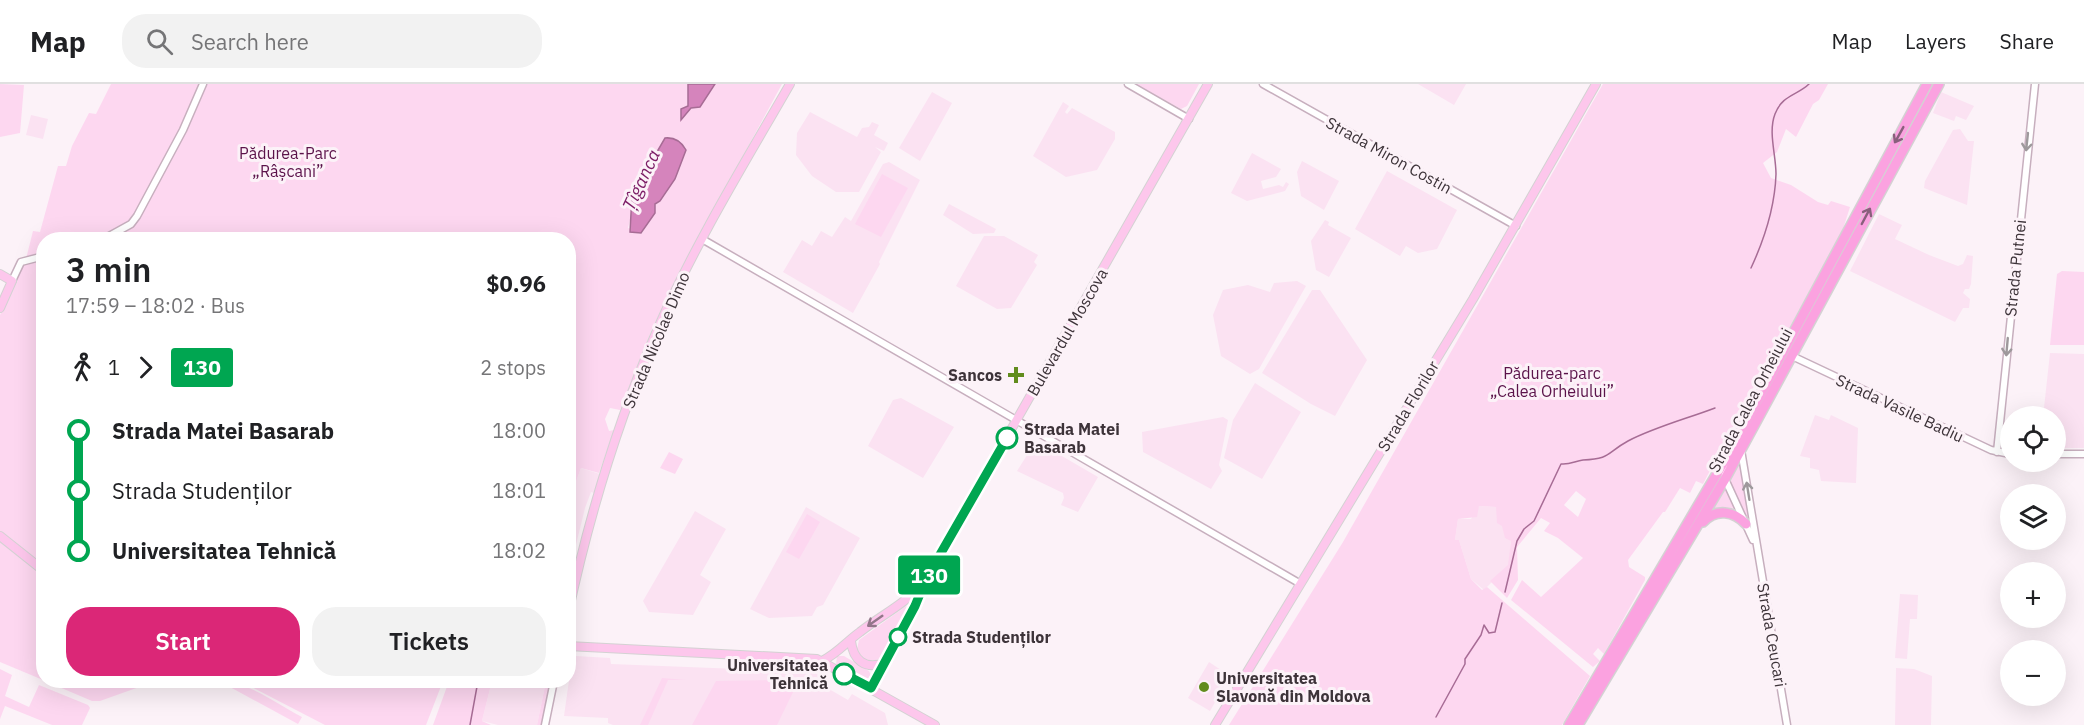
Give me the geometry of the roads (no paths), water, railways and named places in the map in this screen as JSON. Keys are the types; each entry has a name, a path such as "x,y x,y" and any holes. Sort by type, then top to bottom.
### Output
{"highway":[{"name":"Strada Calea Orheiului","path":"1569,725 1741,450 1792,356 1824,284 1927,84"},
{"name":"Strada Calea Orheiului","path":"1578,725 1688,535 1725,460 1939,84"},
{"path":"1688,535 1706,519 1716,514 1734,514 1746,524"}],"main road":[{"name":"Strada Nicolae Dimo","path":"576,580 591,517 619,427 658,327 702,239 790,84"},
{"name":"Bulevardul Moscova","path":"871,688 912,612 926,579 1208,84"},
{"name":"Strada Florilor","path":"1215,725 1516,226 1596,84"},
{"path":"0,274 12,281 0,308"},
{"path":"0,536 36,565"},
{"name":"Bulevardul Moscova","path":"822,661 836,654 902,602 926,579"},
{"path":"902,602 909,605 912,612"},
{"path":"851,641 852,652 860,662 871,666 884,663"},
{"path":"576,646 806,658 822,661 935,725"}],"street":[{"path":"116,232 131,224 137,216 183,130 203,84"},
{"path":"1128,84 1189,119"},
{"name":"Strada Miron Costin","path":"1263,84 1516,226"},
{"name":"Strada Putnei","path":"1997,452 2035,84"},
{"path":"702,239 1299,583"},
{"path":"12,281 21,262 36,258"},
{"name":"Strada Vasile Badiu","path":"1792,356 2000,452"},
{"name":"Strada Ceucari","path":"1741,450 1787,725"},
{"path":"2066,454 2084,454"},
{"name":"Strada Ceucari","path":"1725,460 1725,478 1755,544"},
{"path":"545,725 553,688"}],"water":[{"path":"688,84 715,84 700,107 691,108 681,120 681,109 688,106"},
{"path":"665,138 677,140 686,150 675,179 660,201 655,204 655,213 641,233 630,232 632,195"}],"waterway":[{"path":"1751,268 1774,198 1776,174 1772,128 1775,114 1786,99 1809,84"},
{"path":"1505,592 1517,541 1524,529 1534,521 1561,464 1604,457 1638,436 1715,408"},
{"path":"1436,717 1465,664 1465,659 1481,635 1484,625 1489,633 1495,632 1502,603"},
{"name":"Țîganca","path":"470,725 477,688"}],"place":[{"name":"Sancos","path":"1016,375"},
{"name":"Strada Matei Basarab","path":"1007,438"},
{"name":"Strada Studenților","path":"898,637"},
{"name":"Universitatea Tehnică","path":"844,674"},
{"name":"Universitatea Slavonă din Moldova","path":"1204,687"}],"park label":[{"name":"Pădurea-Parc „Râșcani”","path":"288,162"},
{"name":"Pădurea-parc „Calea Orheiului”","path":"1552,382"}]}
